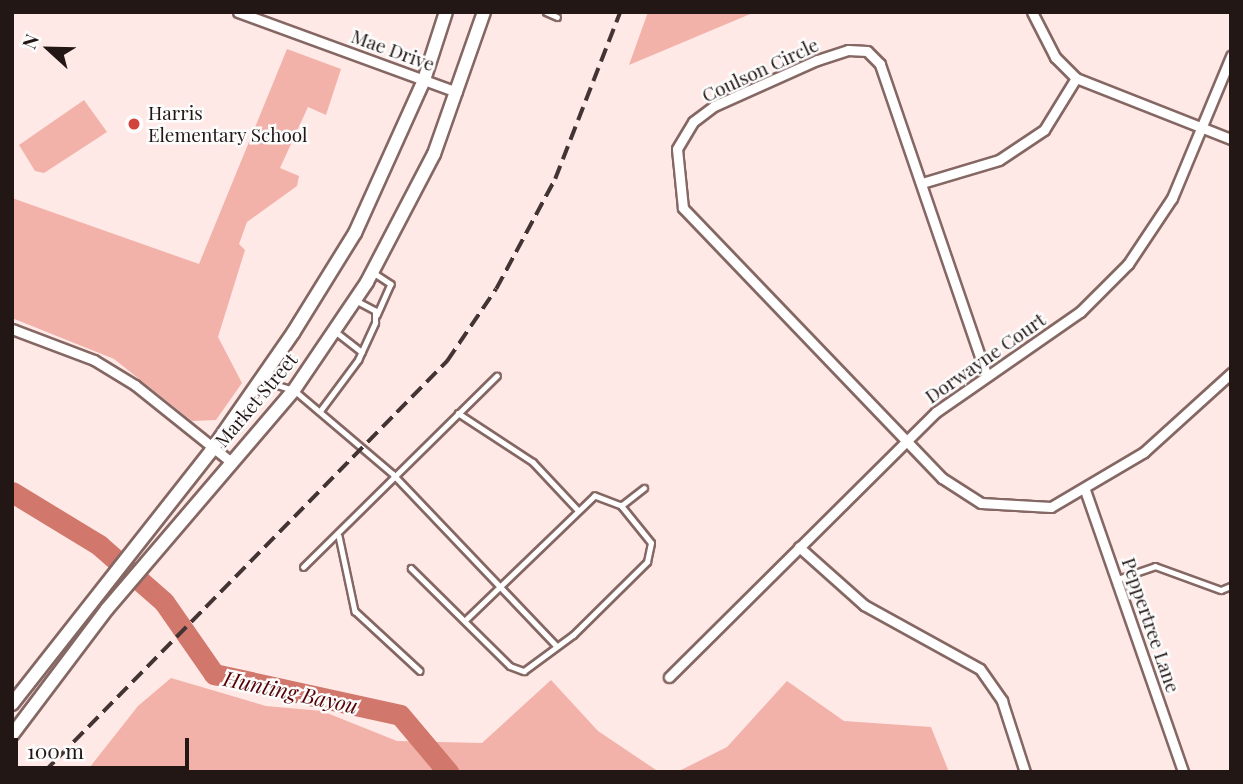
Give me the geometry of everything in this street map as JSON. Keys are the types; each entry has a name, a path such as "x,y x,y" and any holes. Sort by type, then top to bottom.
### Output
{"main road":[{"name":"Market Street","path":"12,704 128,550 211,451 355,233 424,80 446,12"},
{"name":"Market Street","path":"12,735 150,556 294,390 355,301 408,210 457,92 484,12"}],"street":[{"name":"Mae Drive","path":"238,12 457,92"},
{"path":"1032,12 1055,57 1076,78 1231,139"},
{"name":"Coulson Circle","path":"906,440 683,208 677,149 693,122 714,106 828,57 867,51 880,64 986,374"},
{"name":"Dorwayne Court","path":"669,677 906,440 986,374 1080,312 1128,264 1172,198 1203,129 1231,56"},
{"path":"922,183 999,160 1033,138 1076,78"},
{"path":"12,329 94,360 135,385 211,451 230,461"},
{"path":"906,440 942,478 981,503 1026,510 1051,507 1144,452 1231,373"},
{"name":"Peppertree Lane","path":"1085,489 1183,772"},
{"path":"799,547 864,605 980,669 1002,701 1026,772"}],"lane":[{"path":"546,12 557,17"},
{"path":"320,411 362,352 391,284 373,272"},
{"path":"355,301 377,316"},
{"path":"335,331 362,352"},
{"path":"303,567 339,536 393,474 497,376"},
{"path":"260,380 294,390 393,474 556,645"},
{"path":"458,413 533,462 577,509"},
{"path":"621,506 644,488"},
{"path":"411,568 465,621 516,670 530,669 651,556 651,543 621,506 595,496 577,509 465,621"},
{"path":"339,536 355,611 420,671"},
{"path":"1118,579 1155,566 1220,590 1231,586"}],"shaded area":[{"path":"648,12 755,12 629,65"},
{"path":"287,49 341,69 326,115 308,107 280,168 299,176 297,186 247,222 239,244 245,250 218,337 242,383 216,420 192,421 114,359 12,318 12,198 199,264"},
{"path":"84,100 107,132 44,173 35,171 19,145"},
{"path":"171,678 266,706 322,711 397,741 482,743 551,680 598,731 659,772 86,772 138,706"},
{"path":"787,681 844,721 931,727 949,772 677,772 727,747"}],"waterway":[{"name":"Hunting Bayou","path":"12,492 99,545 164,602 214,674 400,715 448,772"}],"railway":[{"path":"44,772 447,361 496,289 555,179 620,12"}],"place":[{"name":"Harris Elementary School","path":"134,124"}]}
